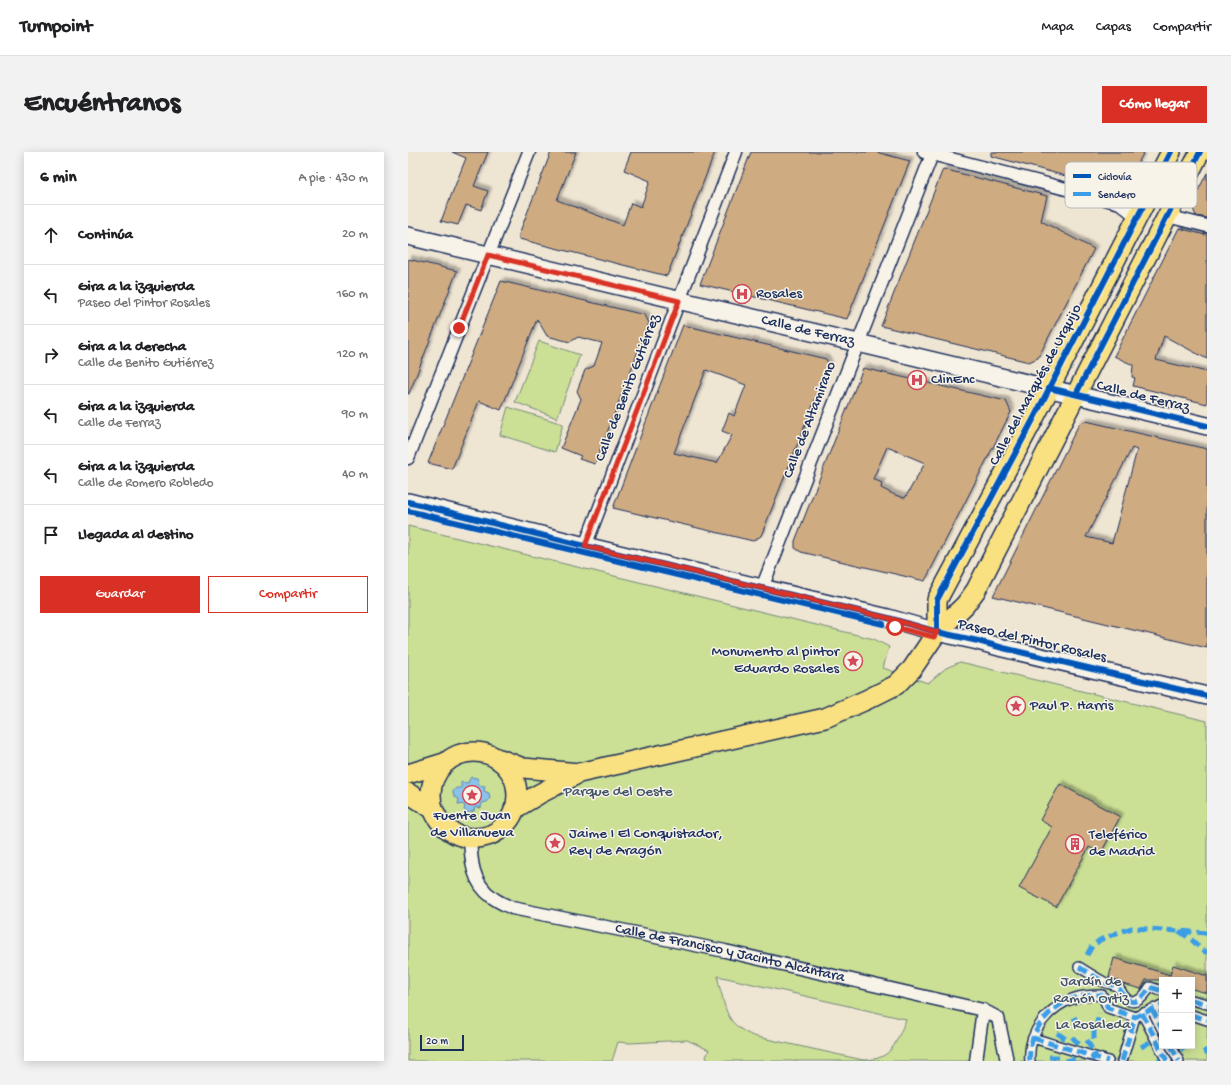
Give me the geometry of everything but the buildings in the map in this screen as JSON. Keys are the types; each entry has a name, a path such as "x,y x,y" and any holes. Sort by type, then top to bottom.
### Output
{"main road":[{"name":"Calle del Marqués de Urquijo","path":"1166,162 1171,152"},
{"path":"1195,162 1200,152"},
{"name":"Calle del Marqués de Urquijo","path":"937,632 937,600 1142,208"},
{"path":"514,809 579,773 825,718 896,685 912,669 937,632 965,605 976,590 1171,208"},
{"name":"Calle de Ferraz","path":"408,236 1207,426"},
{"name":"Paseo del Pintor Rosales","path":"408,502 888,618 937,632 1207,696"},
{"path":"408,774 444,763 456,755 470,751 484,752 523,768 579,773"},
{"path":"444,763 436,773 430,797 438,820 447,829 458,835 470,838 484,837 497,831 508,821 514,809 517,795 514,780 508,768 497,758"},
{"path":"408,793 433,809"}],"street":[{"path":"408,458 529,152"},
{"name":"Calle de Benito Gutiérrez","path":"585,546 736,152"},
{"path":"930,153 1065,189"},
{"name":"Calle de Altamirano","path":"762,588 858,343 930,153"},
{"path":"1126,208 1131,212 1136,220"},
{"path":"1167,216 1207,226"},
{"name":"Calle de Francisco y Jacinto Alcántara","path":"470,838 474,873 480,885 492,897 512,908 725,951 983,1010"},
{"path":"1079,967 1105,982 1115,985 1119,988 1126,999 1131,1001 1141,999 1150,987 1159,990"},
{"path":"1030,1061 1033,1038 1041,1023 1053,1010 1066,1002 1085,996 1102,995 1108,1008 1139,1015 1159,1007"},
{"path":"1195,1001 1207,1004"},
{"path":"1152,1009 1159,1022"},
{"path":"976,1061 983,1010 998,1018 1007,1061"},
{"path":"1122,1061 1139,1015"},
{"path":"1139,1015 1167,1061"},
{"path":"1195,1016 1207,1020"},
{"path":"1033,1038 1108,1061"},
{"path":"1173,1049 1179,1061"}],"green space":[{"path":"539,341 580,355 557,418 515,402"},
{"path":"508,407 563,424 555,452 500,435"},
{"name":"Parque del Oeste","path":"408,526 874,639 889,647 883,668 928,683 946,668 960,662 1207,721 1207,1061 708,1061 706,1057 709,1050 687,1040 631,1043 618,1042 612,1061 408,1061","holes":["718,976 906,1020 892,1049 881,1057 873,1059 863,1060 753,1036 735,1025 728,1015 718,981"]}],"water":[{"name":"Fuente Juan de Villanueva","path":"471,777 477,778 479,785 485,786 484,791 489,793 490,798 487,802 482,803 481,808 475,807 474,811 468,813 464,810 465,805 458,804 459,799 454,796 453,791 456,788 461,788 461,782 468,783"}],"marked path":[{"path":"1087,955 1092,946 1100,940 1132,928 1207,933"},
{"path":"1179,931 1207,953"},
{"path":"1079,967 1104,982 1114,985 1128,1000 1131,1001 1135,1002 1142,998 1150,987 1159,990"},
{"path":"1030,1061 1032,1040 1036,1031 1049,1014 1065,1002 1082,996 1102,995 1108,1008 1135,1017 1159,1006"},
{"path":"1195,1001 1207,1004"},
{"path":"1152,1009 1159,1023"},
{"path":"1096,1028 1099,1013"},
{"path":"1142,1013 1167,1061"},
{"path":"1195,1016 1207,1020"},
{"path":"1074,1017 1081,1030"},
{"path":"1122,1061 1135,1017"},
{"path":"1094,1028 1094,1039"},
{"path":"1057,1033 1069,1041"},
{"path":"1072,1037 1080,1045"},
{"path":"1033,1038 1108,1061"},
{"path":"1087,1040 1096,1057 1087,1061"},
{"path":"1141,1047 1150,1042"},
{"path":"1173,1049 1179,1061"},
{"path":"1204,1049 1207,1054"},
{"path":"1049,1057 1064,1057"},
{"path":"1065,1061 1076,1059"}],"cycle path":[{"path":"1166,162 1171,152"},
{"path":"1195,162 1200,152"},
{"path":"937,632 937,600 1034,418 1142,208"},
{"path":"1076,394 1171,208"},
{"path":"1049,388 1207,426"},
{"path":"408,502 888,618 937,632 1207,696"},
{"path":"408,511 883,624"}],"place":[{"name":"Rosales","path":"742,294"},
{"name":"ClinEnc","path":"917,380"},
{"name":"Monumento al pintor Eduardo Rosales","path":"853,661"},
{"name":"Paul P. Harris","path":"1016,706"},
{"name":"Fuente Juan de Villanueva","path":"472,795"},
{"name":"Jaime I El Conquistador, Rey de Aragón","path":"555,843"},
{"name":"Teleférico de Madrid","path":"1075,844"}],"route":[{"path":"459,328 488,255 679,301 585,546 624,554 888,618 937,632 934,637 895,627"}],"park label":[{"name":"Jardín de Ramón Ortiz","path":"1091,990"},
{"name":"La Rosaleda","path":"1093,1025"}]}
